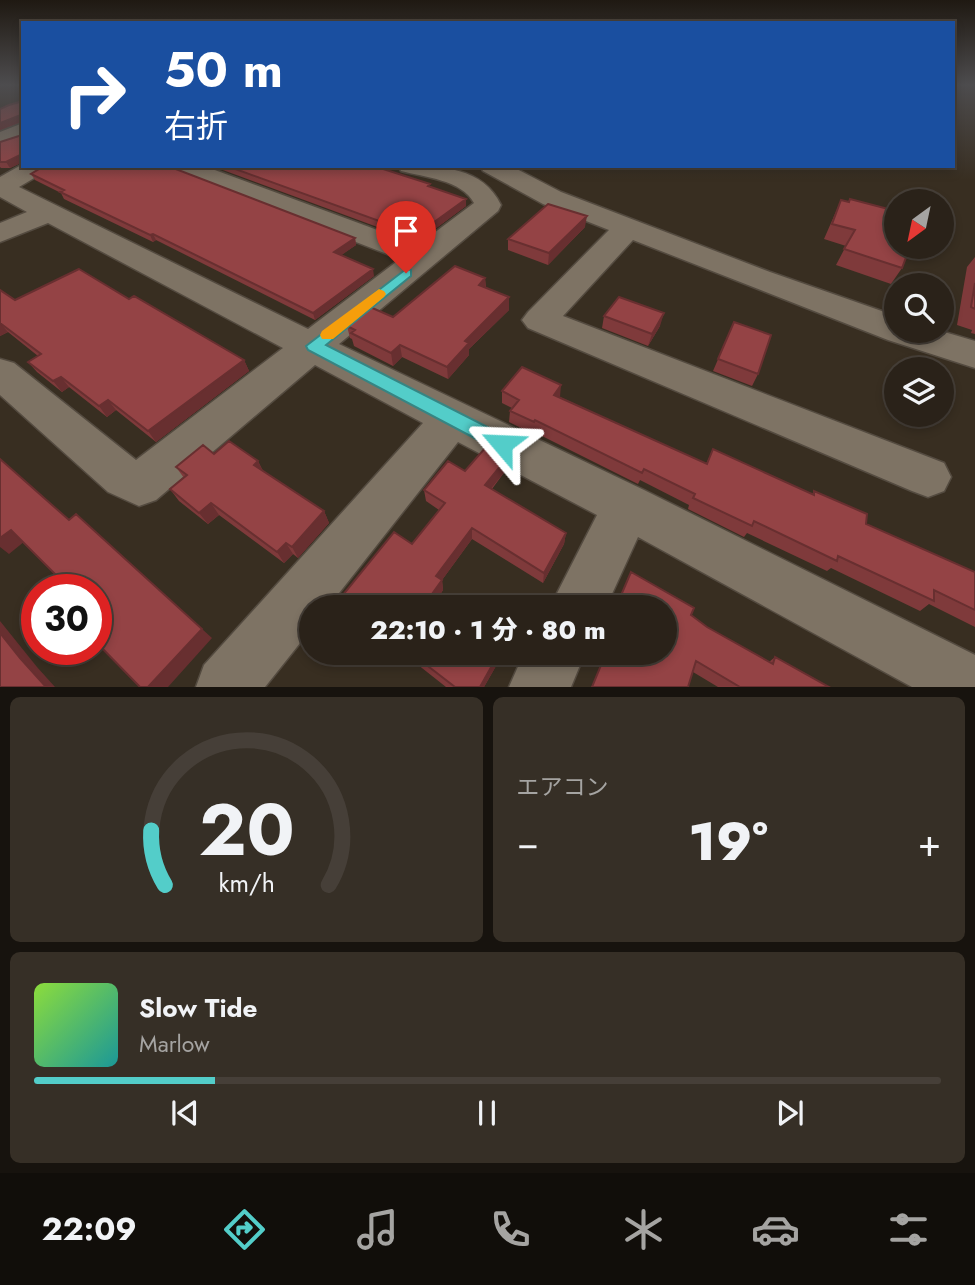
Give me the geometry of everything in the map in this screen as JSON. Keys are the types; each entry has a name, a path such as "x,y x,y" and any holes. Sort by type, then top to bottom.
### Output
{"street":[{"path":"0,141 21,131"},
{"path":"0,187 33,168"},
{"path":"186,168 424,258"},
{"path":"0,373 124,478 139,485 488,205 482,193 468,184 416,168"},
{"path":"496,168 552,198 884,325"},
{"path":"0,187 627,506 974,687"},
{"path":"0,233 51,212"},
{"path":"628,228 540,320 928,477"},
{"path":"938,343 975,355"},
{"path":"226,687 452,419"},
{"path":"584,595 627,506"},
{"path":"539,687 549,665"}],"building":[{"path":"0,116 18,116 0,123"},
{"path":"21,135 21,155 0,162 0,142"},
{"path":"41,168 173,168 355,238 334,252 373,269 313,313 153,234 150,235 60,192 64,190 31,174"},
{"path":"233,168 380,168 466,199 419,233 382,219 379,221"},
{"path":"850,199 884,208 884,259 905,259 902,268 844,249 855,230 832,224 841,200 849,202"},
{"path":"548,204 587,216 549,253 508,239"},
{"path":"455,266 485,278 479,285 509,297 465,341 469,343 447,367 400,345 391,353 351,333 355,330 347,326 370,307 393,317"},
{"path":"79,269 129,299 134,296 244,360 148,431 108,400 99,406 61,377 53,381 28,362 41,354 0,323 0,290 15,300"},
{"path":"975,283 975,309 971,307"},
{"path":"619,297 664,313 652,334 604,316"},
{"path":"734,322 771,335 758,374 718,359"},
{"path":"522,367 561,385 554,395 707,464 713,449 814,495 814,491 867,514 866,524 975,572 975,610 934,590 934,601 838,556 837,561 754,521 752,526 693,498 695,494 644,469 642,473 535,420 534,422 510,411 519,400 502,391"},
{"path":"229,441 258,461 254,465 324,511 292,547 286,543 277,552 211,503 199,513 170,489 187,475 176,467 203,445 214,454"},
{"path":"486,447 507,458 485,485 566,533 544,573 472,528 436,576 442,580 433,595 343,595 394,532 412,544 445,503 424,490 448,461 465,471"},
{"path":"0,459 69,520 76,514 202,629 148,687 140,687 112,658 112,574 55,574 11,530 0,538"},
{"path":"631,572 671,595 621,595"},
{"path":"677,598 694,608 691,615 707,627 773,664 775,657 829,687 740,687 696,661 688,687 592,687 601,665 677,665"},
{"path":"0,633 21,659 21,665 26,665 46,687 0,687"},
{"path":"427,665 492,665 480,687 455,687"}],"slow traffic":[{"path":"328,335 379,294"}],"route":[{"path":"406,273 314,346 502,444"}]}
